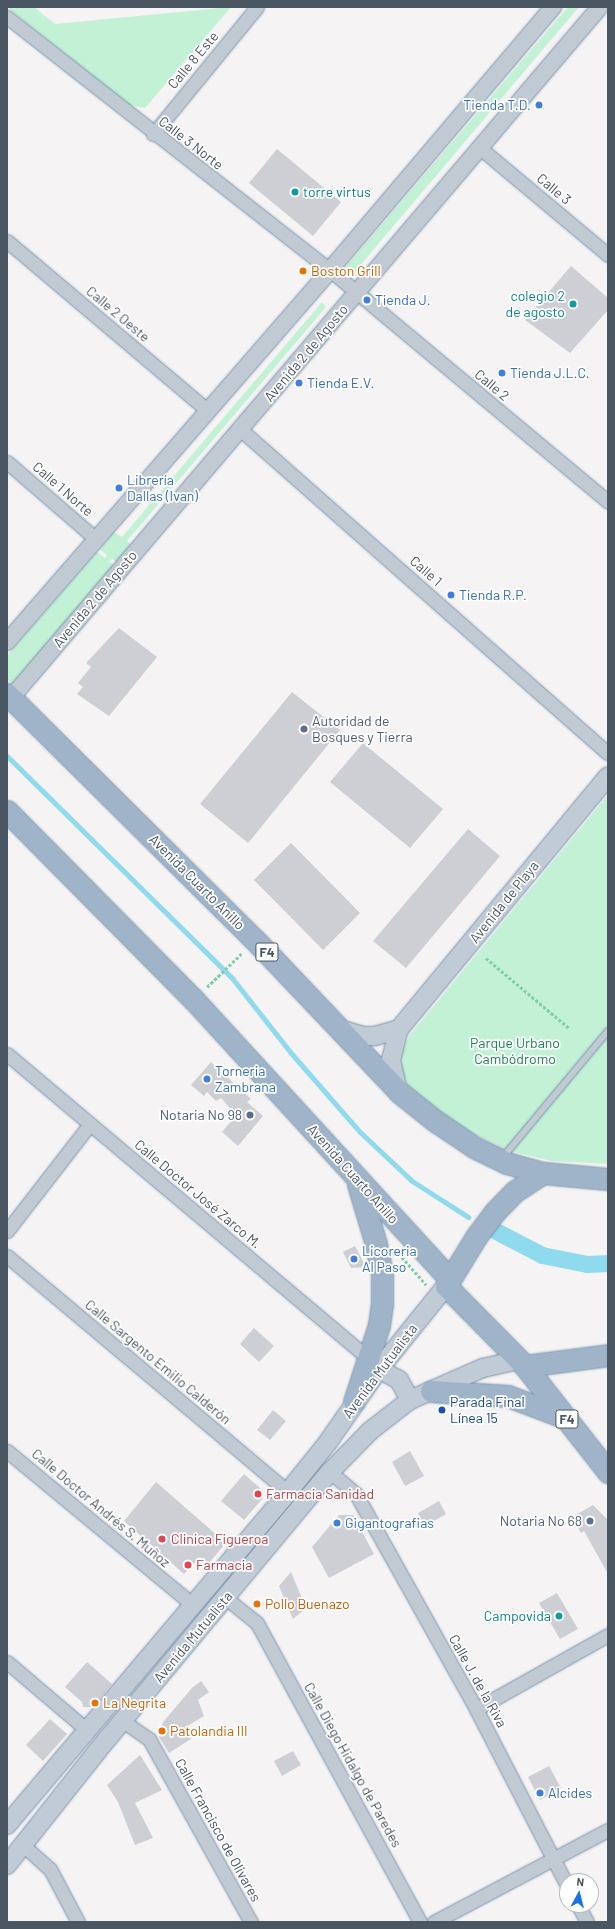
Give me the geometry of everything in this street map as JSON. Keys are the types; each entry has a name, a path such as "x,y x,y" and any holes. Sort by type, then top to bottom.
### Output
{"highway":[{"name":"Avenida Cuarto Anillo","path":"8,698 255,940 399,1092 434,1120 474,1147 500,1159 543,1173"},
{"name":"Avenida Cuarto Anillo","path":"7,811 194,1000 356,1178 448,1282"},
{"path":"448,1282 476,1236 494,1213 515,1191 543,1173"},
{"name":"F4","path":"543,1173 608,1179"},
{"path":"354,1402 373,1364 379,1325 382,1273 376,1244 356,1178"},
{"name":"F4","path":"448,1282 522,1363 608,1472"},
{"path":"522,1363 608,1355"},
{"path":"431,1391 508,1396 566,1418"}],"main road":[{"name":"Avenida de Playa","path":"399,1092 391,1060 399,1029 608,776"},
{"path":"339,1029 369,1036 399,1029"},
{"name":"Avenida Mutualista","path":"373,1364 448,1282"},
{"name":"Avenida Mutualista","path":"7,1865 123,1721 330,1472 370,1431 410,1400 483,1368 522,1363"},
{"path":"373,1364 399,1380 410,1400"},
{"name":"Avenida Mutualista","path":"7,1826 288,1492 328,1442 354,1402"}],"street":[{"name":"Calle 8 Este","path":"153,134 257,7"},
{"path":"7,642 330,270 553,7"},
{"name":"Avenida 2 de Agosto","path":"8,698 240,430 600,7"},
{"name":"Calle 3 Norte","path":"7,17 153,134 330,270 356,293"},
{"name":"Calle 3","path":"480,148 608,254"},
{"name":"Calle 2 Oeste","path":"7,241 208,411"},
{"name":"Calle 2","path":"356,293 608,502"},
{"name":"Calle 1","path":"240,430 608,753"},
{"name":"Calle 1 Norte","path":"7,462 97,540"},
{"name":"Calle Doctor José Zarco M.","path":"7,1054 373,1364"},
{"path":"7,1231 90,1124"},
{"name":"Calle Sargento Emilio Calderón","path":"7,1256 288,1492"},
{"name":"Calle Doctor Andrés S. Muñoz","path":"7,1451 193,1605"},
{"name":"Calle J. de la Riva","path":"330,1472 356,1494 476,1709 561,1873"},
{"name":"Calle Diego Hidalgo de Paredes","path":"226,1598 257,1623 420,1922"},
{"path":"476,1709 608,1635"},
{"path":"7,1662 87,1730"},
{"name":"Calle Francisco de Olivares","path":"123,1721 149,1739 251,1922"},
{"path":"434,1922 608,1830"},
{"path":"23,1845 50,1870 78,1922"},
{"path":"582,1913 587,1922"}],"lane":[{"path":"500,1159 608,1031"}],"path":[{"path":"210,984 240,955"},
{"path":"486,958 569,1028"}],"green space":[{"path":"7,7 34,7 55,24 231,7 145,108 129,105"},
{"path":"568,7 579,7 352,275 344,269"},
{"path":"322,302 326,307 127,541 131,544 117,562 112,559 109,561 115,566 13,685 7,679 7,656 97,552 105,558 107,555 100,550 114,532 122,537"},
{"name":"Parque Urbano Cambódromo","path":"608,795 608,1164 552,1161 510,1151 458,1126 412,1093 402,1072 401,1054 409,1036"}],"building":[{"name":"torre virtus","path":"277,149 341,202 313,236 249,183"},
{"name":"colegio 2 de agosto","path":"571,266 608,298 608,310 570,353 525,320"},
{"path":"119,628 157,657 109,716 77,694 83,687 78,683 91,667 86,663"},
{"path":"292,692 340,730 248,843 200,804"},
{"path":"363,743 443,809 410,848 330,782"},
{"path":"468,829 500,856 406,968 373,941"},
{"path":"291,843 360,913 323,950 254,880"},
{"path":"211,1062 251,1099 247,1102 263,1116 238,1146 222,1132 236,1115 221,1098 216,1101 207,1092 204,1096 191,1085"},
{"name":"Licoreria Al Paso","path":"355,1246 366,1267 351,1268 343,1252"},
{"path":"254,1328 274,1346 259,1362 240,1344"},
{"path":"273,1410 286,1421 270,1440 257,1430"},
{"path":"410,1451 424,1476 405,1486 392,1462"},
{"path":"244,1474 260,1488 263,1498 244,1520 221,1501"},
{"path":"156,1482 226,1543 208,1564 200,1557 184,1574 124,1521"},
{"path":"439,1501 446,1514 425,1526 418,1513"},
{"path":"593,1505 608,1520 608,1574 584,1531 581,1533 572,1517"},
{"path":"339,1515 353,1515 374,1554 329,1578 312,1547"},
{"path":"291,1572 306,1608 293,1619 279,1586"},
{"name":"Campovida","path":"557,1593 578,1629 560,1639 539,1603"},
{"path":"87,1662 112,1684 93,1707 83,1707 82,1702 65,1687"},
{"path":"201,1681 209,1692 198,1700 204,1716 184,1728 191,1739 169,1753 159,1737 163,1722 192,1688"},
{"path":"50,1719 67,1734 43,1761 26,1745"},
{"path":"293,1751 301,1765 282,1776 274,1761"},
{"path":"140,1755 162,1790 135,1803 153,1838 135,1845 118,1802 107,1785"},
{"path":"549,1766 561,1788 540,1800 528,1777"}],"waterway":[{"path":"7,756 232,978 291,1053 360,1132 412,1181 468,1217"},
{"path":"496,1231 542,1255 587,1264 608,1263"}],"place":[{"name":"Tienda T.D.","path":"539,105"},
{"name":"torre virtus","path":"295,192"},
{"name":"Boston Grill","path":"303,271"},
{"name":"Tienda J.","path":"367,300"},
{"name":"colegio 2 de agosto","path":"573,304"},
{"name":"Tienda J.L.C.","path":"502,373"},
{"name":"Tienda E.V.","path":"299,383"},
{"name":"Librería Dallas (Ivan)","path":"119,488"},
{"name":"Tienda R.P.","path":"451,595"},
{"name":"Autoridad de Bosques y Tierra","path":"304,729"},
{"name":"Torneria Zambrana","path":"207,1079"},
{"name":"Notaria No 98","path":"250,1115"},
{"name":"Licoreria Al Paso","path":"354,1259"},
{"name":"Parada Final Línea 15","path":"442,1410"},
{"name":"Farmacia Sanidad","path":"258,1494"},
{"name":"Notaria No 68","path":"590,1521"},
{"name":"Gigantografias","path":"337,1523"},
{"name":"Clinica Figueroa","path":"162,1539"},
{"name":"Farmacia","path":"188,1565"},
{"name":"Pollo Buenazo","path":"257,1604"},
{"name":"Campovida","path":"559,1616"},
{"name":"La Negrita","path":"95,1703"},
{"name":"Patolandia III","path":"162,1731"},
{"name":"Alcides","path":"540,1793"}]}
